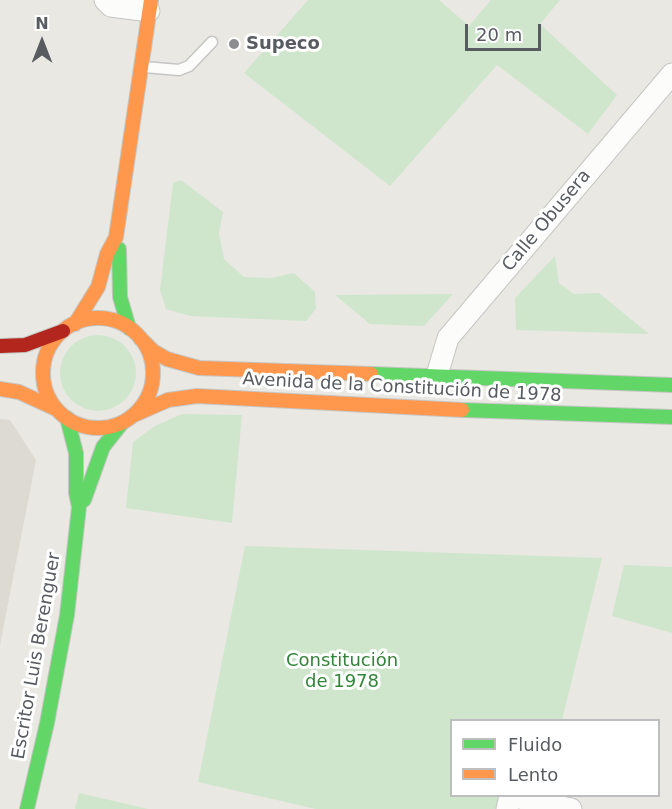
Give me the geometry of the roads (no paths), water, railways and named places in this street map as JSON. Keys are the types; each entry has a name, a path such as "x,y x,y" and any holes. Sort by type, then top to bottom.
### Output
{"street":[{"path":"61,413 48,396 44,369 46,355 69,328 98,287 107,254 116,237 150,6 111,6 105,0"},
{"name":"Calle Obusera","path":"437,375 447,338 672,74"},
{"path":"116,237 121,256 120,297 129,328"},
{"path":"0,346 25,345 88,319 103,319 129,328 140,338 150,357 153,378 147,398 128,419 108,427 93,428 19,392 0,389"},
{"name":"Avenida de la Constitución de 1978","path":"140,338 153,351 166,359 199,368 672,385"},
{"name":"Avenida de la Constitución de 1978","path":"128,419 168,400 197,396 489,412 672,417"},
{"name":"Escritor Luis Berenguer","path":"27,809 47,723 67,615 79,507 76,493 76,453 61,413"},
{"name":"Escritor Luis Berenguer","path":"79,507 87,494 104,447 128,419"},
{"path":"515,797 571,809"}],"lane":[{"path":"141,67 179,70 189,66 212,42"}],"place":[{"name":"Supeco","path":"234,44"}],"park label":[{"name":"Constitución de 1978","path":"342,671"}]}
